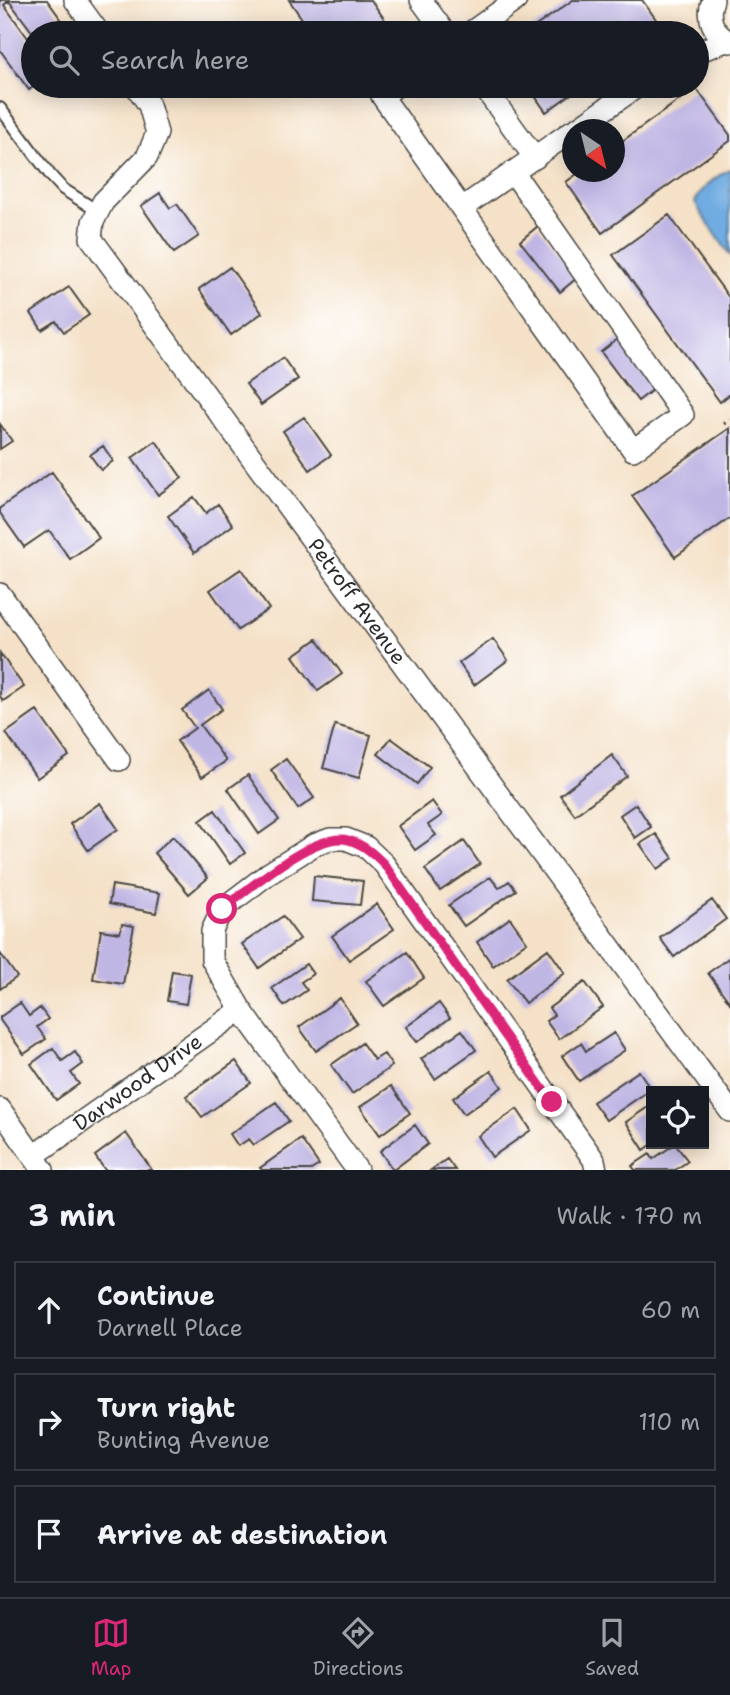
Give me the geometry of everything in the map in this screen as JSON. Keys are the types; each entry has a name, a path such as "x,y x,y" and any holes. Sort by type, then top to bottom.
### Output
{"street":[{"path":"75,0 90,21"},
{"path":"421,0 436,21"},
{"path":"487,21 516,0"},
{"path":"711,8 712,25 718,34 728,41"},
{"path":"709,48 728,41"},
{"path":"99,212 103,202 147,157 157,132 145,98"},
{"path":"383,98 633,450 683,415 513,172"},
{"path":"492,98 535,158"},
{"path":"590,119 621,98"},
{"path":"462,208 562,139"},
{"name":"Petroff Avenue","path":"99,212 93,222 91,238 730,1111"},
{"path":"0,594 119,760"},
{"path":"357,1170 241,1010 212,960 212,931 222,909 268,874 314,845 330,839 346,839 366,847 384,864 594,1160 596,1170"},
{"name":"Darwood Drive","path":"38,1163 241,1010"},
{"path":"0,1109 38,1163"}],"lane":[{"path":"0,108 63,189 99,212"}],"path":[{"path":"724,424 730,420"}],"water":[{"path":"730,169 730,255 695,202 710,182"}],"building":[{"path":"0,0 47,0 62,21 24,21 9,1 4,5 21,28 21,79 0,50"},
{"path":"289,0 371,0 386,21 304,21"},
{"path":"573,0 642,0 657,21 543,21"},
{"path":"536,98 565,98 546,112"},
{"path":"682,98 703,98 730,135 730,141 602,233 566,182 625,182 625,139"},
{"path":"160,193 170,208 177,204 199,236 174,253 141,206"},
{"path":"669,215 730,299 730,394 720,402 613,255"},
{"path":"538,226 578,277 560,292 520,241"},
{"path":"230,267 262,313 231,335 199,289"},
{"path":"69,287 89,315 64,332 56,321 42,330 31,313"},
{"path":"619,338 656,387 638,401 601,352"},
{"path":"283,358 298,379 261,405 246,384"},
{"path":"304,417 331,455 310,470 283,431"},
{"path":"0,424 12,441 0,449"},
{"path":"730,428 730,518 675,557 632,496"},
{"path":"156,441 182,478 158,495 132,458"},
{"path":"103,446 113,461 101,470 90,455"},
{"path":"52,472 99,538 70,559 49,530 24,547 0,513 0,508"},
{"path":"194,497 206,513 218,504 233,525 194,553 168,516"},
{"path":"241,569 269,609 238,630 210,590"},
{"path":"317,639 342,674 318,691 293,656"},
{"path":"493,639 508,660 474,685 459,663"},
{"path":"0,653 24,687 3,701 0,696"},
{"path":"209,690 222,709 200,725 226,761 202,777 177,741 195,728 182,710"},
{"path":"37,711 69,756 37,778 6,733"},
{"path":"335,725 371,735 359,778 323,768"},
{"path":"391,738 430,767 417,784 378,754"},
{"path":"612,755 627,776 575,815 560,795"},
{"path":"286,759 314,798 298,809 271,770"},
{"path":"248,775 279,820 259,834 228,789"},
{"path":"432,801 442,815 428,825 436,835 415,850 398,826"},
{"path":"100,803 118,829 88,850 70,824"},
{"path":"636,804 651,827 635,838 620,815"},
{"path":"215,810 245,853 230,864 200,821"},
{"path":"656,834 673,858 658,869 640,844"},
{"path":"173,836 208,878 189,894 154,853"},
{"path":"464,841 480,864 440,891 425,869"},
{"path":"314,876 363,881 360,905 312,901"},
{"path":"490,877 499,888 509,881 516,890 464,926 449,905"},
{"path":"112,885 160,893 156,913 109,904"},
{"path":"712,900 726,919 674,957 660,938"},
{"path":"377,904 394,929 349,960 332,936"},
{"path":"283,916 300,939 259,968 242,944"},
{"path":"510,918 527,942 493,966 477,942"},
{"path":"122,924 134,926 123,984 93,979 101,930 120,933"},
{"path":"548,949 565,973 525,1003 507,979"},
{"path":"407,952 424,978 384,1006 366,981"},
{"path":"0,953 17,977 0,989"},
{"path":"730,957 730,1003 708,973"},
{"path":"306,964 313,974 301,982 307,990 284,1006 272,988"},
{"path":"172,971 191,974 186,1004 167,1001"},
{"path":"585,982 603,1007 559,1039 546,1021 554,1015 549,1008"},
{"path":"340,998 357,1023 316,1051 299,1027"},
{"path":"20,1003 29,1016 40,1008 48,1019 37,1027 46,1039 24,1054 0,1020 0,1017"},
{"path":"439,1003 450,1018 417,1042 406,1027"},
{"path":"462,1030 476,1050 435,1079 421,1059"},
{"path":"614,1033 625,1050 579,1081 562,1056 581,1043 586,1051"},
{"path":"362,1043 374,1060 384,1054 392,1066 352,1094 331,1065"},
{"path":"53,1048 62,1061 75,1052 83,1064 71,1073 79,1084 56,1100 31,1064"},
{"path":"236,1061 251,1083 202,1117 186,1096"},
{"path":"491,1071 502,1087 464,1114 453,1098"},
{"path":"639,1071 649,1086 646,1086 646,1092 606,1120 593,1102"},
{"path":"391,1086 410,1113 380,1135 360,1107"},
{"path":"276,1102 289,1121 254,1145 249,1139 238,1146 230,1134"},
{"path":"646,1108 644,1150 626,1122"},
{"path":"517,1109 531,1130 492,1157 478,1136"},
{"path":"415,1125 428,1144 393,1170 380,1151"},
{"path":"126,1133 152,1170 105,1170 95,1156"},
{"path":"301,1139 319,1165 311,1170 260,1168"},
{"path":"668,1149 679,1149 688,1161 675,1170 635,1170 632,1166 650,1154 653,1159"},
{"path":"447,1159 455,1170 431,1170"}],"route":[{"path":"222,909 268,874 314,845 330,839 346,839 366,847 384,864 552,1102"}]}
